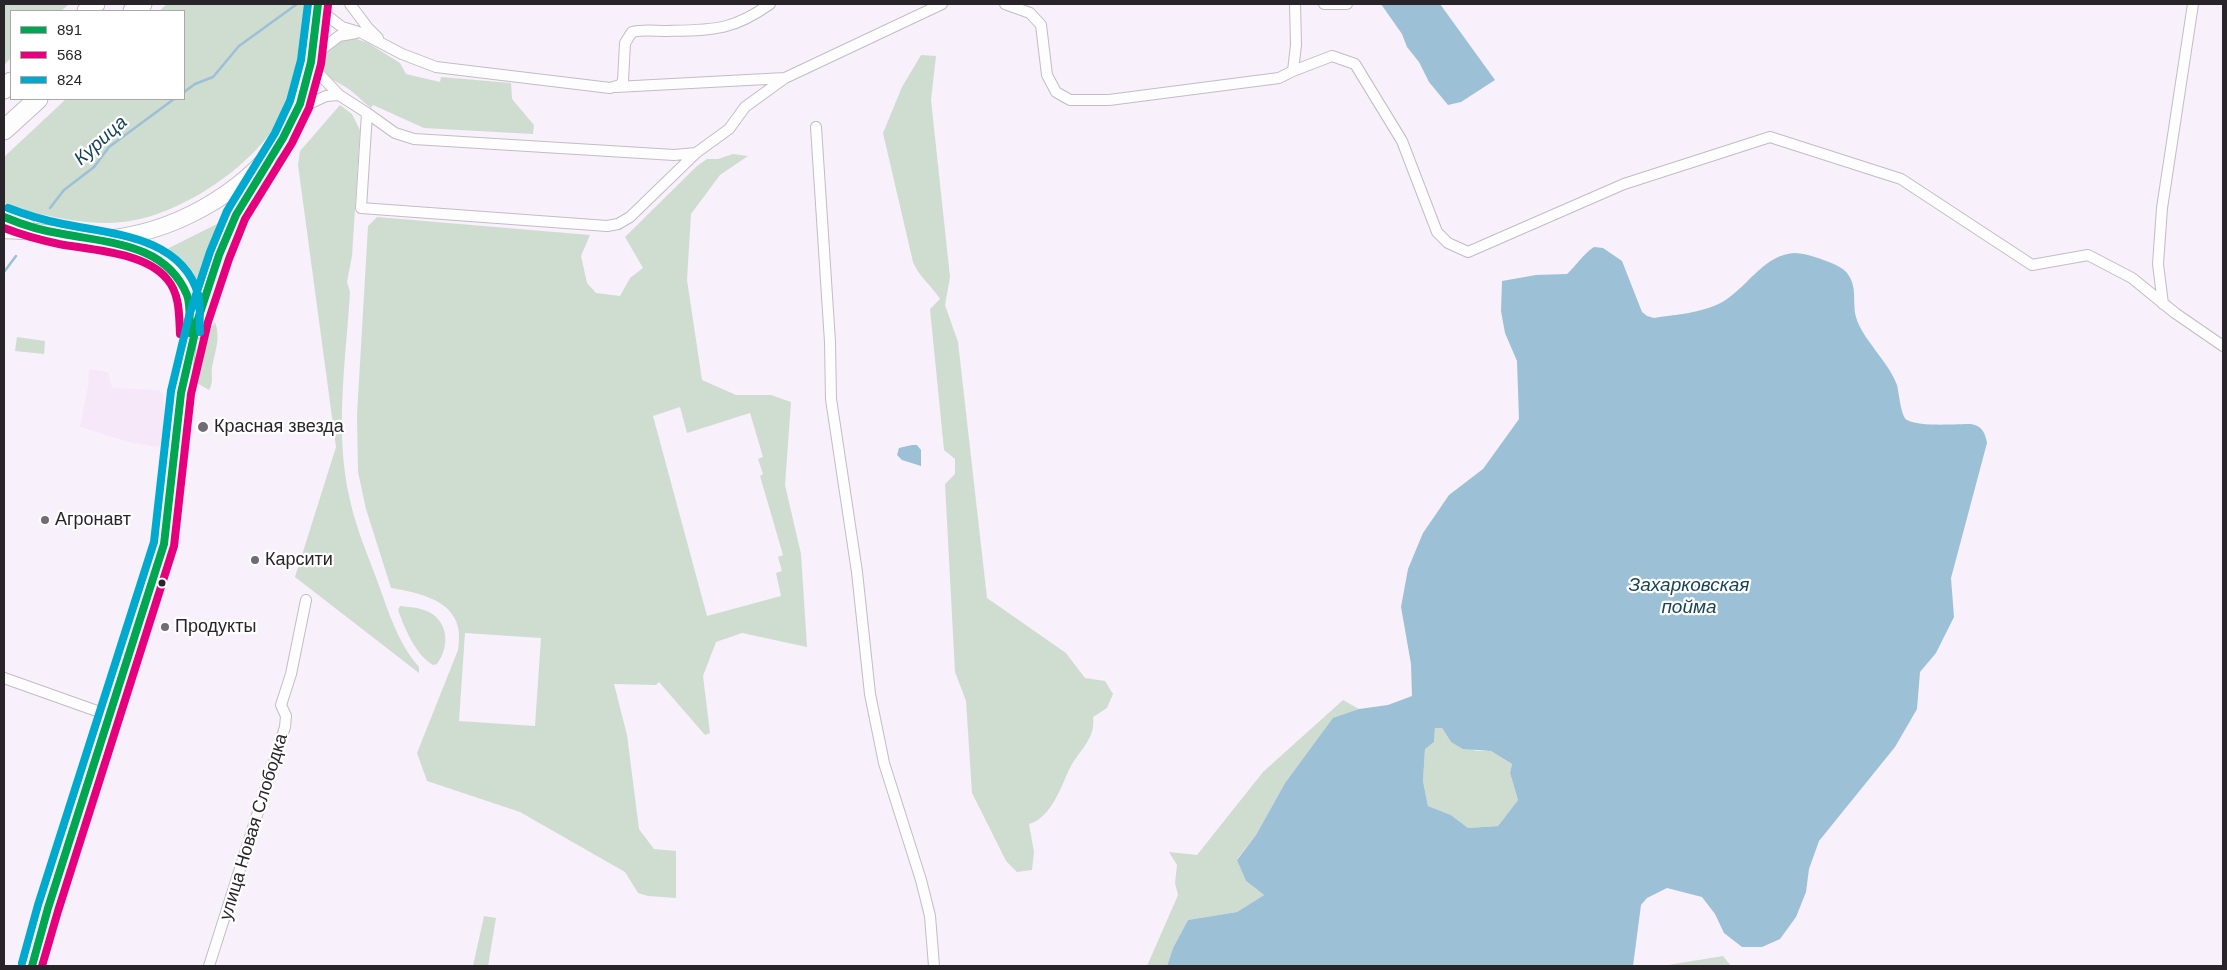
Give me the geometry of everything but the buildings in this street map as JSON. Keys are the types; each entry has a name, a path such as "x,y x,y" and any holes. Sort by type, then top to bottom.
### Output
{"highway":[{"path":"4,130 37,100"}],"main road":[{"path":"187,360 225,240 239,210 283,138 297,109 312,61 318,4"},
{"path":"100,239 136,235 183,218 232,188 264,159 283,138"},
{"path":"4,217 44,232"},
{"path":"4,230 44,232 100,239 139,248 165,262 186,288 191,320 164,544 111,716 48,908 32,966"}],"street":[{"path":"318,4 326,14 342,27 436,67 616,87 785,78"},
{"path":"350,4 368,28 384,44"},
{"path":"616,87 623,81 625,43 632,32 709,30 726,27 748,19 770,4"},
{"path":"367,113 360,208 598,225 618,224 630,217 696,153 729,129 745,107 785,78 942,4"},
{"path":"1005,4 1030,13 1041,25 1047,75 1056,92 1070,100 1109,100 1279,78 1332,56 1355,64 1402,141 1437,232 1448,243 1468,252 1576,203 1624,184 1770,137 1901,179 2032,265 2088,256 2132,278 2163,304 2223,346"},
{"path":"1293,71 1296,45 1295,4"},
{"path":"1324,4 1348,4"},
{"path":"2163,304 2158,264 2162,208 2193,4"},
{"path":"362,34 352,33 339,36 312,61 339,95 395,133 414,139 674,155 696,153"},
{"path":"297,109 326,96 339,95"},
{"path":"816,127 830,342 831,400 857,572 870,694 884,763 921,880 930,916 934,966"},
{"name":"улица Новая Слободка","path":"209,966 285,728 286,716 282,705 291,674 306,600"},
{"path":"4,678 111,716"}],"shaded area":[{"path":"89,369 108,372 112,388 158,390 163,394 165,440 158,447 129,442 80,427 88,387"}],"green space":[{"path":"4,4 69,4 62,10 10,10 10,59 4,65"},
{"path":"167,4 304,4 302,45 298,72 290,98 272,130 256,149 216,184 193,198 146,218 113,223 81,221 26,211 4,203 4,157 65,100 185,100 185,10 160,10"},
{"path":"354,38 368,43 400,63 406,74 440,82 441,77 511,83 512,99 534,125 533,134 424,128 373,105 371,108 350,90 328,76 324,68 326,52 340,41"},
{"path":"921,55 936,56 931,100 950,277 945,305 958,342 987,598 1066,653 1085,678 1105,681 1113,694 1107,708 1093,717 1092,732 1070,768 1054,801 1044,815 1029,824 1034,852 1032,870 1017,872 1006,861 972,793 966,701 955,672 945,484 955,474 955,459 944,450 930,309 940,299 918,272 913,262 883,133 902,87"},
{"path":"340,105 352,114 360,130 352,256 347,282 350,292 342,396 345,475 350,500 366,552 395,627 405,648 419,667 419,673 295,577 336,447 298,165 300,151"},
{"path":"733,154 748,156 720,175 691,214 687,280 702,380 736,395 771,395 791,402 785,485 801,554 807,647 742,633 716,642 703,676 710,733 705,735 659,682 656,685 614,684 627,735 639,829 654,849 676,851 676,898 648,896 638,893 625,872 520,812 427,781 417,753 458,650 459,634 456,622 450,612 441,604 418,594 391,588 366,509 358,472 357,415 368,226 377,217 590,235 581,256 587,283 596,293 620,296 630,278 643,268 625,237 697,166 707,159 718,159","holes":["680,407 687,433 750,413 763,457 758,459 763,474 760,476 783,555 778,557 782,571 776,573 781,596 707,616 653,416","465,633 541,638 535,726 459,721"]},
{"path":"223,221 225,224 197,301 161,252"},
{"path":"215,322 217,339 209,390 195,382 203,341"},
{"path":"17,337 45,341 44,354 15,351"},
{"path":"400,606 424,610 438,619 445,633 445,641 444,649 437,664 433,665 416,648 407,633 398,610"},
{"path":"1343,700 1359,709 1333,719 1285,783 1256,835 1237,859 1246,881 1264,895 1237,912 1188,920 1173,948 1167,966 1147,966 1178,895 1175,883 1177,865 1169,852 1197,855 1263,772"},
{"path":"1435,728 1442,728 1451,742 1477,751 1491,751 1512,764 1510,773 1518,800 1498,826 1468,828 1451,815 1428,806 1423,781 1425,748 1434,742"},
{"path":"484,916 496,918 488,966 473,966"},
{"path":"1723,956 1731,966 1662,966"}],"water":[{"path":"1381,4 1440,4 1495,80 1461,102 1448,105 1429,82 1419,62 1407,47 1402,34"},
{"name":"Захарковская пойма","path":"1594,247 1603,248 1622,261 1642,312 1654,318 1692,312 1719,304 1735,293 1775,258 1785,255 1800,253 1838,266 1850,278 1854,289 1855,311 1859,325 1893,376 1905,418 1920,424 1971,424 1980,428 1985,436 1987,443 1951,578 1954,617 1936,653 1920,672 1917,709 1895,747 1819,841 1809,869 1806,892 1796,917 1780,939 1762,947 1742,947 1724,933 1715,914 1702,897 1667,888 1647,898 1641,905 1633,966 1167,966 1173,948 1188,920 1237,912 1264,895 1246,881 1237,860 1256,835 1285,783 1333,718 1359,709 1388,705 1412,696 1411,664 1401,607 1408,569 1423,533 1449,495 1483,469 1519,419 1517,361 1505,333 1501,311 1502,281 1536,275 1567,274","holes":["1435,728 1442,728 1451,742 1463,749 1491,751 1512,764 1510,773 1518,800 1498,826 1468,828 1451,815 1428,806 1423,781 1425,749 1434,742"]},
{"path":"917,445 921,450 921,466 902,460 897,455 899,448"}],"waterway":[{"name":"Курица","path":"185,91 195,84 213,77 239,46 297,4"},
{"name":"Курица","path":"50,208 64,190 94,167 109,147 173,100"},
{"name":"Курица","path":"4,272 16,256"}],"transit line":[{"name":"824","path":"22,963 38,905 154,542 171,391 189,316 210,252 227,211 275,133 290,101 301,60 308,4"},
{"name":"891","path":"32,966 48,908 164,544 181,393 198,319 219,255 236,215 283,138 300,104 311,62 318,4"},
{"name":"568","path":"42,966 174,546 191,394 208,322 229,259 245,219 292,143 309,108 321,64 328,5"},
{"name":"824","path":"8,208 48,221 122,235 160,249 176,260 189,275 199,299 200,332"},
{"name":"891","path":"4,217 48,231 117,244 151,256 165,265 178,278 187,295 190,333"},
{"name":"568","path":"4,228 59,244 132,258 157,270 167,279 177,298 180,334"}],"place":[{"name":"Красная звезда","path":"203,427"},
{"name":"Агронавт","path":"45,520"},
{"name":"Карсити","path":"255,560"},
{"name":"Продукты","path":"165,627"}]}
